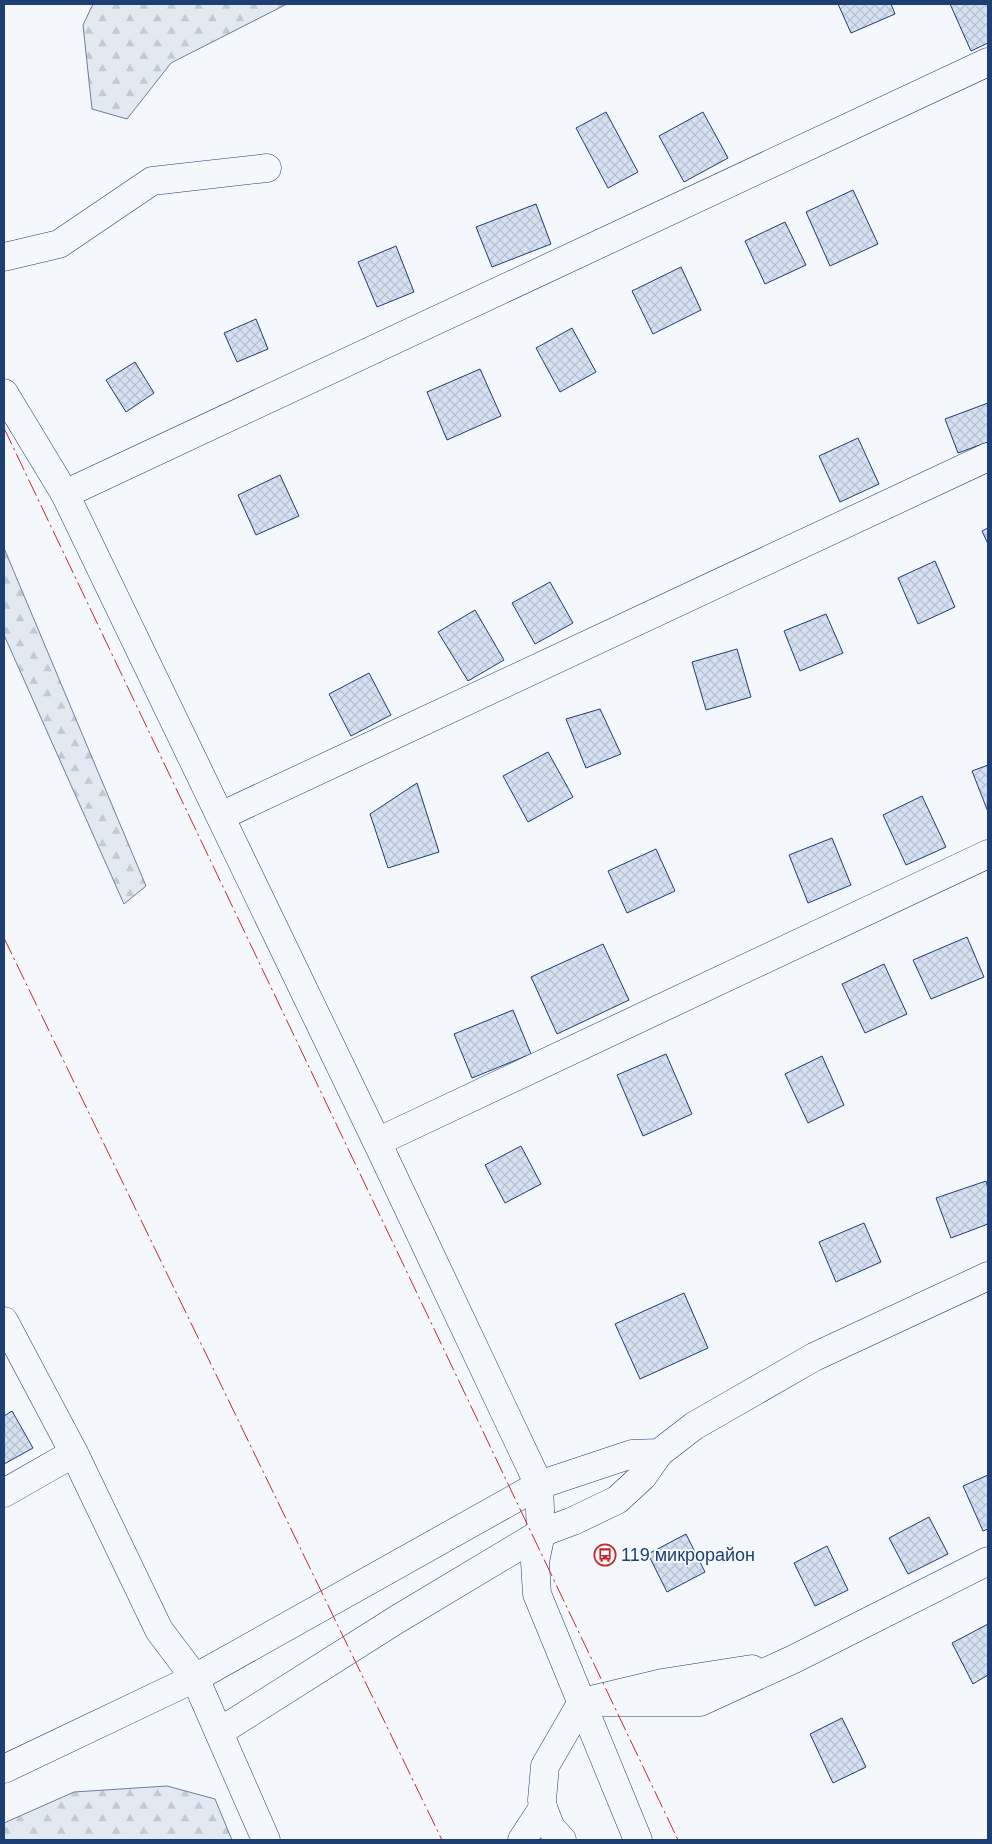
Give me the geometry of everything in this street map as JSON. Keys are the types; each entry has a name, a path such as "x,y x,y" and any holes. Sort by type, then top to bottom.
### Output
{"street":[{"path":"65,494 988,62"},
{"path":"4,257 59,244 152,181 267,168"},
{"path":"4,392 65,494 378,1142 539,1485 541,1533 535,1562 537,1594 638,1840"},
{"path":"221,816 988,458"},
{"path":"378,1142 988,854"},
{"path":"218,1732 396,1620 541,1533 573,1521 617,1500 643,1476 659,1453 694,1426 814,1357 988,1276"},
{"path":"4,1321 74,1453 159,1630 195,1678 266,1840"},
{"path":"4,1493 74,1453"},
{"path":"4,1770 195,1678 539,1485 632,1454 659,1453"},
{"path":"582,1702 700,1702 778,1666 988,1561"},
{"path":"562,1840 551,1828 543,1808 545,1766 582,1702"},
{"path":"526,1838 543,1808"}],"green space":[{"path":"93,4 287,4 171,63 127,119 92,109 83,25"},
{"path":"4,548 146,886 124,904 4,635"},
{"path":"167,1786 215,1799 232,1840 4,1840 4,1823 74,1792"}],"building":[{"path":"838,4 891,4 895,14 851,33"},
{"path":"950,4 988,4 988,43 971,51"},
{"path":"606,112 638,172 608,188 576,128"},
{"path":"703,112 728,158 684,182 659,136"},
{"path":"853,190 878,244 830,266 806,212"},
{"path":"536,204 551,244 492,267 476,227"},
{"path":"785,222 806,265 765,284 745,241"},
{"path":"396,246 414,292 377,307 358,262"},
{"path":"681,267 701,310 653,334 632,291"},
{"path":"256,319 268,349 237,362 224,333"},
{"path":"572,328 596,372 560,392 536,348"},
{"path":"135,362 154,393 126,412 106,380"},
{"path":"480,369 501,416 447,440 427,392"},
{"path":"988,403 988,442 958,453 945,419"},
{"path":"858,438 879,484 840,502 819,456"},
{"path":"280,475 299,516 256,535 238,495"},
{"path":"988,528 988,544 982,531"},
{"path":"935,561 955,607 918,624 898,578"},
{"path":"550,582 573,623 535,644 512,603"},
{"path":"475,610 504,660 468,681 438,632"},
{"path":"826,614 843,653 800,671 784,631"},
{"path":"737,649 751,697 706,710 692,662"},
{"path":"369,673 391,715 351,736 329,694"},
{"path":"600,709 621,754 586,768 566,719"},
{"path":"548,752 573,797 528,822 503,776"},
{"path":"988,765 988,812 972,771"},
{"path":"417,783 439,852 388,868 370,814"},
{"path":"922,796 946,847 906,865 883,815"},
{"path":"832,838 851,885 808,903 789,855"},
{"path":"656,849 675,891 627,913 608,871"},
{"path":"967,937 984,977 931,999 913,960"},
{"path":"603,944 629,1000 557,1034 531,977"},
{"path":"884,964 907,1014 865,1033 842,984"},
{"path":"513,1010 531,1054 472,1078 454,1034"},
{"path":"666,1054 692,1114 643,1136 617,1075"},
{"path":"822,1056 844,1105 808,1123 785,1074"},
{"path":"521,1146 541,1184 505,1203 485,1165"},
{"path":"986,1181 988,1188 988,1224 951,1238 936,1198"},
{"path":"864,1223 881,1262 836,1282 819,1242"},
{"path":"684,1293 708,1348 640,1379 615,1324"},
{"path":"12,1411 33,1448 4,1464 4,1416"},
{"path":"988,1475 988,1529 983,1531 963,1486"},
{"path":"929,1517 948,1554 908,1574 889,1538"},
{"path":"686,1534 705,1572 667,1592 648,1554"},
{"path":"827,1546 848,1590 815,1606 794,1563"},
{"path":"988,1624 988,1675 973,1684 952,1643"},
{"path":"842,1718 866,1767 833,1783 810,1734"}],"power":[{"path":"4,428 678,1840"},
{"path":"4,938 442,1840"}],"place":[{"name":"119 микрорайон","path":"605,1555"}]}
